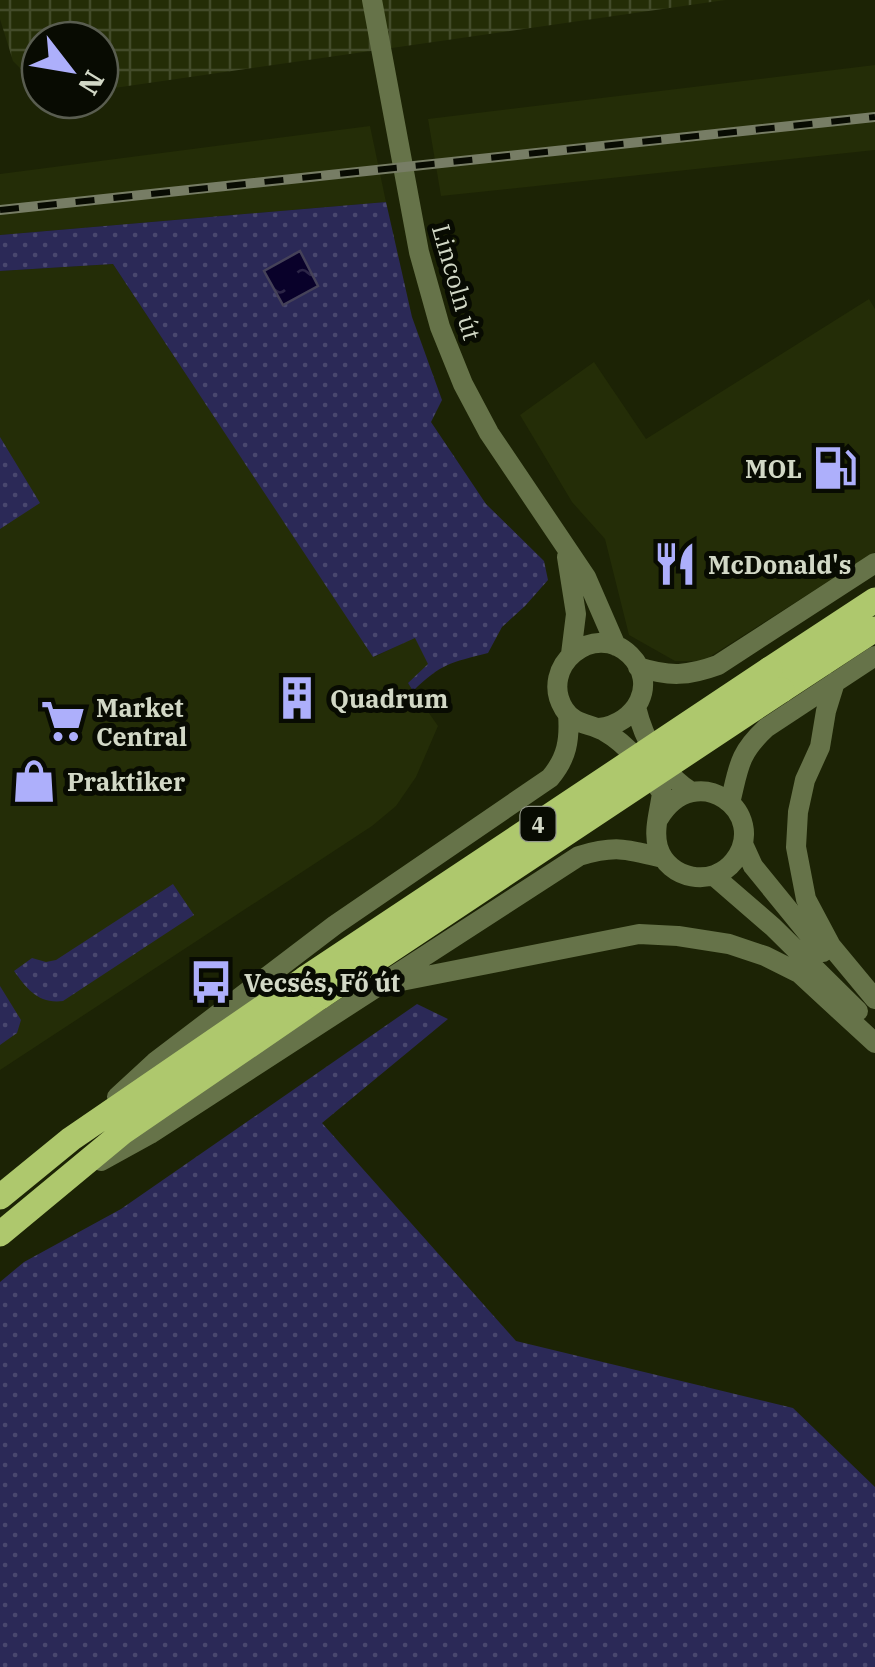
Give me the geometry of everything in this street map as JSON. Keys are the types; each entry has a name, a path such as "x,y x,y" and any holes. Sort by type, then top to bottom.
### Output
{"main road":[{"name":"4","path":"0,1196 71,1139 313,987 776,680 875,600"},
{"name":"4","path":"776,680 875,629"},
{"name":"4","path":"0,1234 123,1132 313,987"}],"street":[{"name":"Lincoln út","path":"372,0 419,252 440,327 489,433 586,576 616,646"},
{"name":"Lincoln út","path":"566,550 576,614 571,654"},
{"path":"638,667 664,674 692,674 718,665 875,563"},
{"path":"599,728 620,723 636,708 642,694 638,667 626,651 601,643 585,645 571,654 558,675 557,690 568,714 627,747 662,793 656,831 662,858 685,876 714,876 737,858 743,844 739,815 719,794 690,791 678,796 660,818"},
{"path":"730,802 743,753 752,740 875,656"},
{"path":"835,682 820,747 805,780 796,846 806,900 830,946 875,999"},
{"path":"636,708 656,755 674,781 690,791"},
{"path":"71,1139 155,1062 335,925 550,778 566,753 568,714"},
{"path":"743,844 753,866 875,1016"},
{"path":"57,1185 150,1134 579,856 620,848 662,858"},
{"path":"714,876 773,926 875,1028"},
{"path":"379,986 639,934 678,936 729,944 765,956 799,974 875,1044"}],"shaded area":[{"path":"0,0 725,0 120,87 120,20 20,20 20,68 13,61 0,19"},
{"path":"875,65 875,150 441,196 428,119"},
{"path":"370,126 386,202 0,235 0,174"},
{"path":"386,202 412,317 442,400 431,422 486,504 544,561 548,580 502,627 488,653 447,665 413,691 408,683 428,664 415,638 373,657 113,264 0,271 0,235"},
{"path":"113,264 374,657 415,637 429,664 408,683 438,726 416,777 396,806 372,826 0,1070 0,271"},
{"path":"869,299 875,309 875,552 703,661 675,661 629,635 605,539 572,502 520,415 594,362 646,439"},
{"path":"0,437 40,503 0,529"},
{"path":"173,884 194,915 63,1001 40,998 14,971 32,958 56,960"},
{"path":"0,986 21,1020 17,1033 0,1045"},
{"path":"417,1004 448,1019 322,1123 516,1341 793,1408 875,1487 875,1667 0,1667 0,1282 24,1262 121,1209"}],"water":[{"path":"300,251 318,286 283,305 264,271"}],"railway":[{"path":"0,210 875,117"}],"place":[{"name":"MOL","path":"835,468"},
{"name":"McDonald's","path":"675,564"},
{"name":"Quadrum","path":"297,698"},
{"name":"Market Central","path":"63,721"},
{"name":"Praktiker","path":"34,781"},
{"name":"Vecsés, Fő út","path":"211,982"}]}
